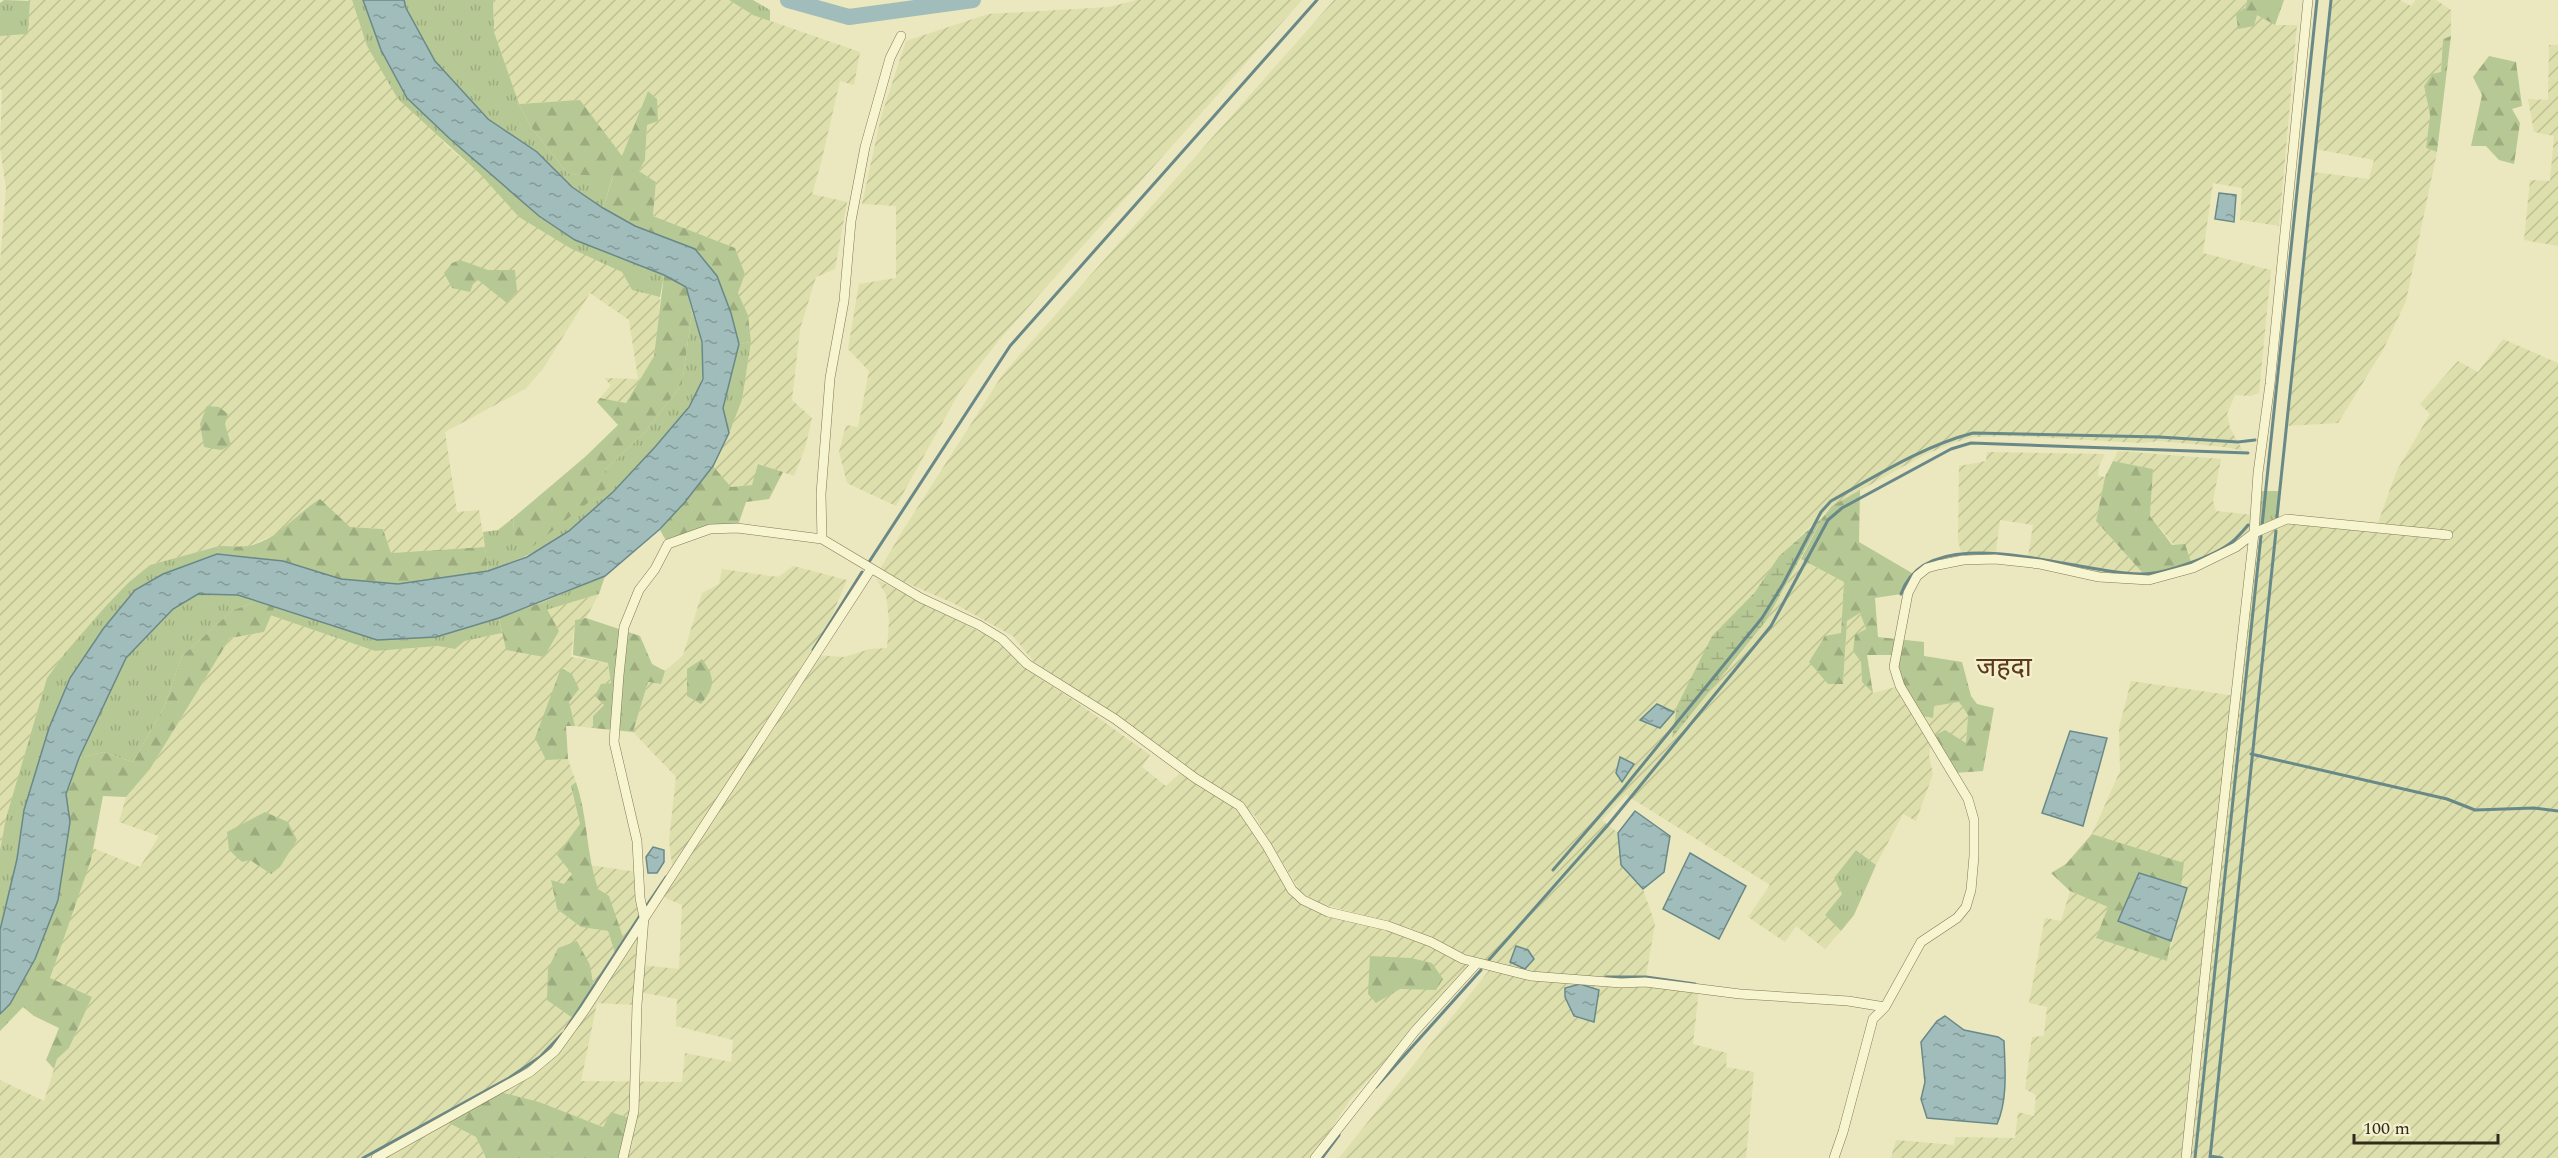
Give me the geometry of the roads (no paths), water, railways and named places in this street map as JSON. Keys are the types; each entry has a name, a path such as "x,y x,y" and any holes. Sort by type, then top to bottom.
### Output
{"street":[{"path":"2187,1158 2254,533 2258,473 2270,384 2308,0"},
{"path":"822,539 821,494 830,378 844,301 851,221 865,147 890,58 902,36"},
{"path":"1834,1158 1873,1019 1885,1007 1921,942 1957,918 1966,907 1971,890 1974,820 1968,800 1900,686 1894,667 1908,593 1917,576 1927,568 1938,565 1963,560 1995,559 2040,564 2099,577 2149,580 2193,568 2236,547 2254,533 2287,519 2448,535"},
{"path":"623,1158 634,1111 637,1005 644,917 640,898 637,841 614,742 624,627 639,590 655,569 668,544 710,529 737,528 822,539 921,598 979,625 1002,639 1027,664 1115,720 1195,778 1240,806 1267,846 1292,890 1303,900 1328,912 1388,926 1431,942 1463,959 1531,976 1572,980 1645,982 1740,994 1848,1001 1885,1007"},
{"path":"375,1158 530,1072 555,1051 584,1011 871,569"},
{"path":"1315,1158 1415,1031 1477,963"}],"water":[{"path":"363,0 404,0 406,8 435,61 488,119 537,152 572,187 603,208 635,226 695,249 717,276 731,313 739,344 723,408 729,433 713,466 685,502 660,529 605,576 499,618 436,637 377,640 238,595 198,594 173,609 126,658 79,758 66,794 70,822 58,900 35,959 10,1004 0,1014 0,930 17,859 24,810 49,728 70,678 103,629 135,590 163,574 217,554 283,561 341,579 398,584 488,571 527,557 569,531 613,492 689,407 703,379 702,342 686,287 664,275 575,240 539,216 449,138 407,98 381,50"},
{"path":"2219,193 2236,195 2234,222 2215,219"},
{"path":"1657,704 1674,712 1660,728 1640,720"},
{"path":"2070,731 2107,738 2083,826 2042,813"},
{"path":"1620,757 1634,764 1622,782 1616,773"},
{"path":"1635,811 1670,836 1664,872 1643,889 1621,865 1618,833"},
{"path":"653,847 664,850 664,862 657,873 648,873 646,857"},
{"path":"1690,853 1746,886 1719,939 1663,909"},
{"path":"2139,873 2187,888 2171,941 2118,921"},
{"path":"1516,946 1528,950 1534,959 1525,969 1510,962"},
{"path":"1580,984 1599,990 1594,1022 1574,1016 1565,997 1565,988"},
{"path":"1945,1016 1964,1030 1998,1037 2004,1041 2004,1094 1997,1124 1927,1118 1921,1099 1925,1082 1921,1042 1937,1021"}],"waterway":[{"path":"788,0 849,17 973,0"},
{"path":"869,562 1010,346 1317,0"},
{"path":"2262,526 2317,0"},
{"path":"2277,517 2331,0"},
{"path":"1553,870 1622,790 1762,618 1783,584 1821,512 1831,501 1918,454 1973,433 2159,437 2238,442 2255,440"},
{"path":"1488,961 1608,825 1771,626 1828,520 1842,508 1951,449 1971,443 2248,453"},
{"path":"1901,594 1917,570 1942,557 1974,553 2010,555 2116,572 2143,574 2164,571 2202,558 2224,547 2248,525"},
{"path":"2210,1158 2276,531"},
{"path":"2195,1158 2261,536"},
{"path":"813,650 862,572"},
{"path":"2251,754 2447,799 2475,810 2534,808 2558,811"},
{"path":"647,905 666,877"},
{"path":"566,1029 641,914"},
{"path":"1376,1087 1481,970"},
{"path":"1606,977 1646,977 1695,984"},
{"path":"363,1158 509,1078 540,1057 562,1034"},
{"path":"1322,1158 1339,1135"},
{"path":"2210,1156 2222,1158"}],"district":[{"name":"जहदा","path":"2004,668"}]}
